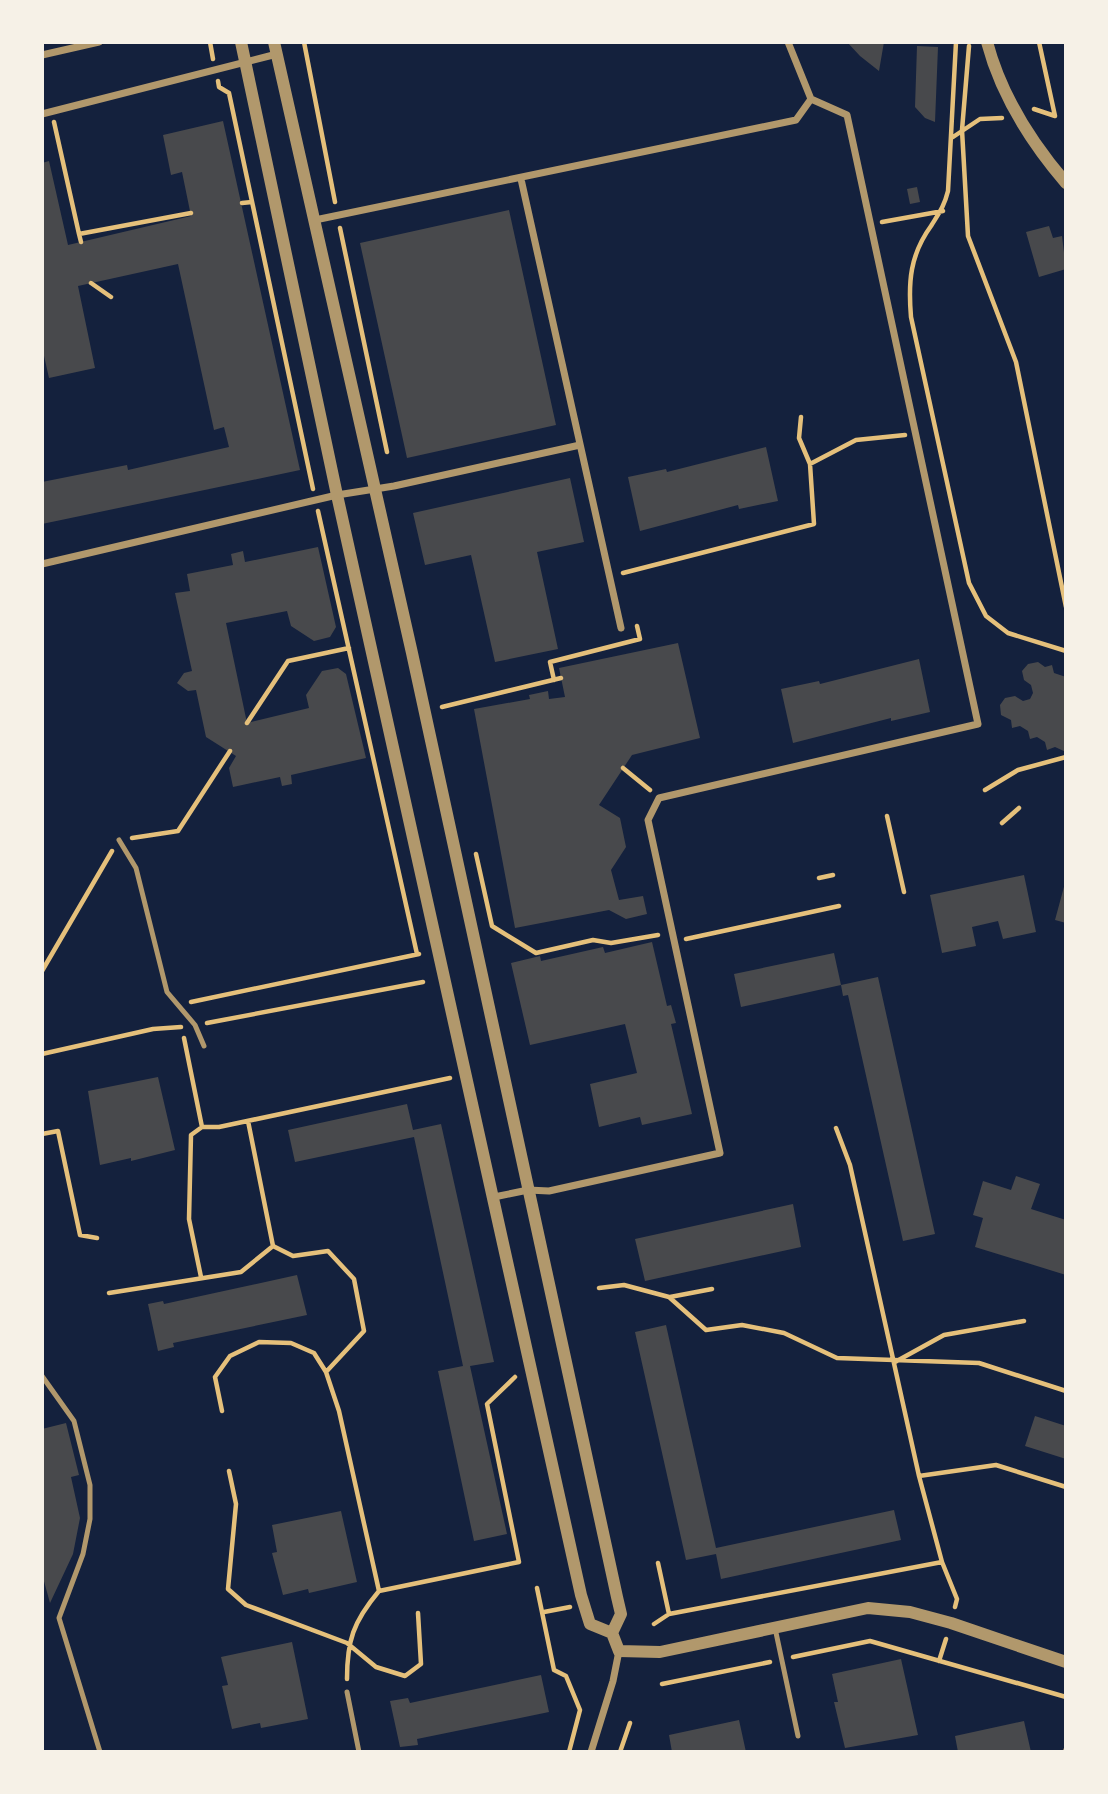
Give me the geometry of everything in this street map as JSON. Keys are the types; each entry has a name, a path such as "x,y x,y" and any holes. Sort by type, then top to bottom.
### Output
{"street":[{"path":"42,55 99,42"},
{"path":"241,42 337,495 582,1595 590,1624 612,1633 619,1651 613,1682 591,1752"},
{"path":"495,1197 528,1190 549,1191 720,1153 648,820 659,798 978,724 847,115 811,99 788,42"},
{"path":"987,42 993,68 1014,113 1066,183"},
{"path":"42,114 244,62 276,48 621,1614 612,1633"},
{"path":"315,220 796,120 811,99"},
{"path":"521,179 621,628"},
{"path":"42,564 337,495 580,445"},
{"path":"619,1651 660,1652 868,1608 910,1612 951,1623 1066,1662"}],"lane":[{"path":"119,840 136,868 167,992 195,1025 204,1046"},
{"path":"42,1376 74,1421 90,1485 90,1519 83,1554 59,1618 100,1752"},
{"path":"775,1628 798,1736"},
{"path":"346,1692 359,1752"}],"path":[{"path":"956,42 948,191 943,211 917,248 909,284 911,317 969,583 985,616 1008,634 1066,651"},
{"path":"970,42 962,130 968,236 1016,362 1066,607"},
{"path":"952,137 980,120 1014,113 1038,109 1055,116 1039,42"},
{"path":"52,112 81,242"},
{"path":"242,203 252,202"},
{"path":"870,224 943,211"},
{"path":"79,234 191,213"},
{"path":"91,283 111,297"},
{"path":"626,586 623,572 814,524 810,464 799,438 801,417"},
{"path":"810,464 856,440 916,434"},
{"path":"554,680 550,662 640,639 633,612"},
{"path":"247,723 288,661 349,648"},
{"path":"442,707 561,678"},
{"path":"42,971 119,840 178,831 230,751"},
{"path":"985,790 1018,771 1066,757"},
{"path":"623,768 659,798"},
{"path":"1002,823 1019,808"},
{"path":"887,816 904,892"},
{"path":"819,878 833,875"},
{"path":"492,926 536,953 593,940 611,943 656,934 674,942 839,906"},
{"path":"202,1127 178,1004 431,951"},
{"path":"195,1025 423,982"},
{"path":"42,1054 153,1030 182,1027"},
{"path":"201,1277 189,1219 191,1135 202,1127 248,1121 455,1077"},
{"path":"248,1121 274,1246"},
{"path":"836,1128 850,1165 919,1476 942,1562 957,1599 939,1661"},
{"path":"42,1134 58,1131 80,1235 97,1238"},
{"path":"109,1293 241,1272 274,1246"},
{"path":"274,1246 293,1256 328,1251 354,1279 364,1331 326,1372"},
{"path":"599,1288 624,1285 669,1297 712,1289"},
{"path":"669,1297 706,1330 742,1325 784,1333 836,1358 979,1363 1066,1391"},
{"path":"894,1362 944,1335 1024,1321"},
{"path":"222,1411 215,1377 230,1356 259,1342 291,1343 314,1353 326,1372 340,1411 379,1591"},
{"path":"346,1692 347,1643 367,1605 379,1591 519,1562 487,1404 515,1377"},
{"path":"919,1476 996,1465 1066,1487"},
{"path":"229,1471 236,1503 228,1589 246,1605 347,1643 376,1668 405,1676 421,1664 418,1613"},
{"path":"654,1625 668,1614 942,1562"},
{"path":"657,1563 668,1614"},
{"path":"537,1588 554,1670 566,1676 580,1710 569,1752"},
{"path":"544,1612 574,1606"},
{"path":"662,1684 870,1641 1066,1697"},
{"path":"620,1752 630,1723"}],"building":[{"path":"847,42 884,42 879,71 860,56"},
{"path":"917,46 938,47 935,122 925,118 915,107"},
{"path":"223,121 300,470 42,524 42,482 127,465 128,470 229,447 224,427 214,430 178,264 78,286 95,368 49,378 42,347 42,163 49,161 68,245 191,216 182,172 171,175 163,135"},
{"path":"917,187 920,202 910,204 907,189"},
{"path":"509,210 556,425 407,458 360,243"},
{"path":"1049,226 1053,238 1062,236 1066,269 1039,277 1026,232"},
{"path":"766,447 778,501 739,509 738,505 640,531 628,477 666,469 667,472"},
{"path":"570,478 584,542 537,552 558,649 495,662 471,555 425,565 413,513"},
{"path":"318,547 336,627 330,637 314,641 291,626 287,611 226,623 247,723 309,708 306,695 322,671 338,668 346,674 366,758 291,775 292,784 282,786 280,777 233,787 229,768 236,756 206,737 196,690 188,691 177,683 184,673 192,671 175,593 190,591 187,574 233,565 231,554 243,551 245,562"},
{"path":"678,643 700,738 632,755 599,805 620,818 626,847 611,870 619,900 643,896 647,914 626,919 609,910 515,928 474,709 530,699 529,695 548,691 549,699 565,697 559,668"},
{"path":"919,659 930,712 891,721 891,718 793,743 781,689 819,681 820,684"},
{"path":"1038,662 1045,667 1052,665 1054,673 1066,677 1066,752 1055,747 1047,750 1045,742 1037,737 1030,739 1028,731 1020,726 1012,728 1011,720 1001,715 1000,705 1005,698 1015,696 1023,701 1030,699 1033,693 1031,685 1024,680 1022,671 1028,664"},
{"path":"1024,875 1036,932 1003,939 998,921 972,927 976,946 942,953 930,895"},
{"path":"1066,883 1066,923 1055,920"},
{"path":"652,942 667,1006 671,1005 676,1023 671,1024 692,1114 642,1125 640,1117 599,1127 590,1084 637,1073 625,1024 530,1045 511,963 540,956 541,961 603,947 605,953"},
{"path":"834,953 841,985 741,1007 734,974"},
{"path":"878,977 935,1234 903,1241 848,995 843,996 841,985"},
{"path":"158,1077 175,1150 131,1161 131,1158 100,1165 88,1091"},
{"path":"407,1104 413,1130 441,1124 494,1362 470,1366 507,1534 474,1541 438,1371 463,1366 414,1137 295,1162 288,1130"},
{"path":"1016,1176 1040,1184 1031,1209 1066,1220 1066,1275 975,1247 983,1218 973,1215 983,1181 1011,1190"},
{"path":"793,1204 801,1247 645,1281 635,1239"},
{"path":"297,1275 307,1315 173,1343 174,1347 158,1351 148,1304 163,1301 164,1304"},
{"path":"666,1325 716,1548 894,1510 901,1540 721,1579 716,1554 686,1560 635,1332"},
{"path":"1035,1416 1066,1426 1066,1459 1025,1446"},
{"path":"66,1423 79,1475 71,1477 80,1518 73,1554 50,1603 42,1574 42,1429"},
{"path":"341,1511 357,1582 309,1593 308,1589 283,1595 272,1553 277,1552 272,1525"},
{"path":"292,1642 308,1719 261,1728 260,1723 232,1729 222,1686 228,1685 221,1657"},
{"path":"901,1659 918,1735 845,1748 834,1702 838,1702 832,1674"},
{"path":"541,1675 549,1712 417,1739 418,1745 400,1747 390,1701 408,1698 410,1703"},
{"path":"739,1720 746,1752 672,1752 669,1735"},
{"path":"1024,1721 1031,1752 958,1752 955,1736"}]}
